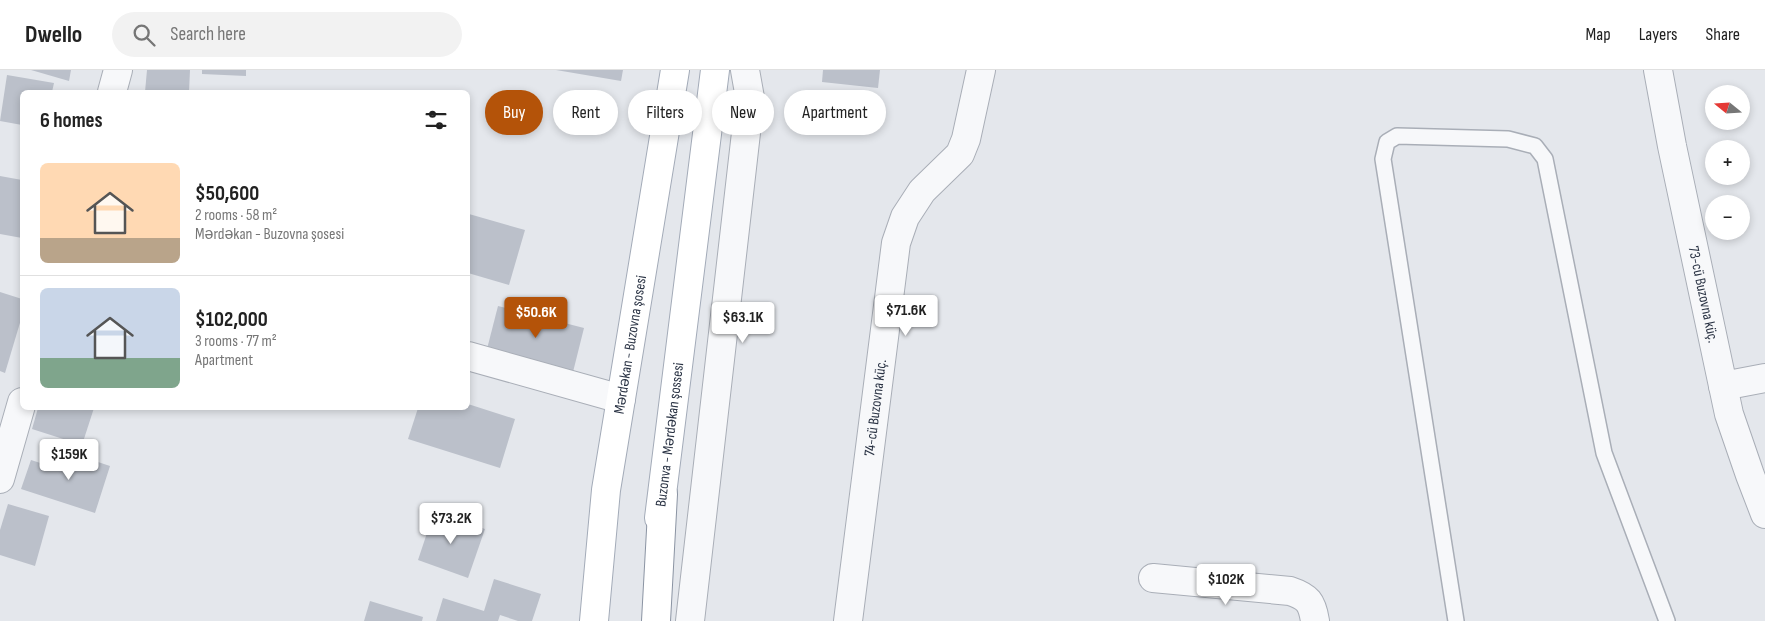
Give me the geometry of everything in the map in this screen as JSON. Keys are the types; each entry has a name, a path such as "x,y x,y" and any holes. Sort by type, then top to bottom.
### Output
{"main road":[{"name":"Mərdəkan - Buzovna şosesi","path":"594,621 606,490 674,70"},
{"name":"Buzonva - Mərdəkan şossesi","path":"643,621 663,494 715,70"},
{"path":"578,621 606,490"},
{"path":"656,621 663,494"}],"street":[{"path":"113,90 118,70"},
{"path":"690,621 750,98 745,70"},
{"name":"74-cü Buzovna küç.","path":"848,621 896,243 905,217 922,191 960,154 966,138 981,70"},
{"name":"73-cü Buzovna küç.","path":"1658,70 1672,146 1723,386 1737,440 1765,514"},
{"path":"470,357 622,399"},
{"path":"1723,386 1765,378"},
{"path":"1,475 20,409"},
{"path":"1153,578 1290,591 1303,596 1311,604 1315,621"}],"lane":[{"path":"1456,621 1383,159 1387,142 1397,136 1508,139 1535,146 1545,159 1604,453 1667,621"}],"building":[{"path":"31,70 71,70 69,81"},
{"path":"147,70 190,70 189,90 145,90"},
{"path":"202,70 246,70 246,76 202,74"},
{"path":"556,70 623,70 621,81"},
{"path":"823,70 880,70 878,88 822,82"},
{"path":"7,75 54,83 52,90 20,90 20,125 0,121"},
{"path":"0,176 20,180 20,238 0,234"},
{"path":"470,214 525,230 509,285 470,274"},
{"path":"0,292 20,298 20,323 5,373 0,371"},
{"path":"498,306 584,328 573,372 487,349"},
{"path":"470,405 515,419 500,468 408,439 417,410 470,410"},
{"path":"37,410 93,410 82,445 32,429"},
{"path":"65,451 110,466 95,513 21,489 31,460 59,469"},
{"path":"8,504 49,516 35,566 0,555 0,530"},
{"path":"434,512 485,529 468,578 418,560"},
{"path":"494,579 541,594 532,621 518,621 500,615 498,621 436,621 443,598 484,611"},
{"path":"370,601 423,617 422,621 364,621"}]}
